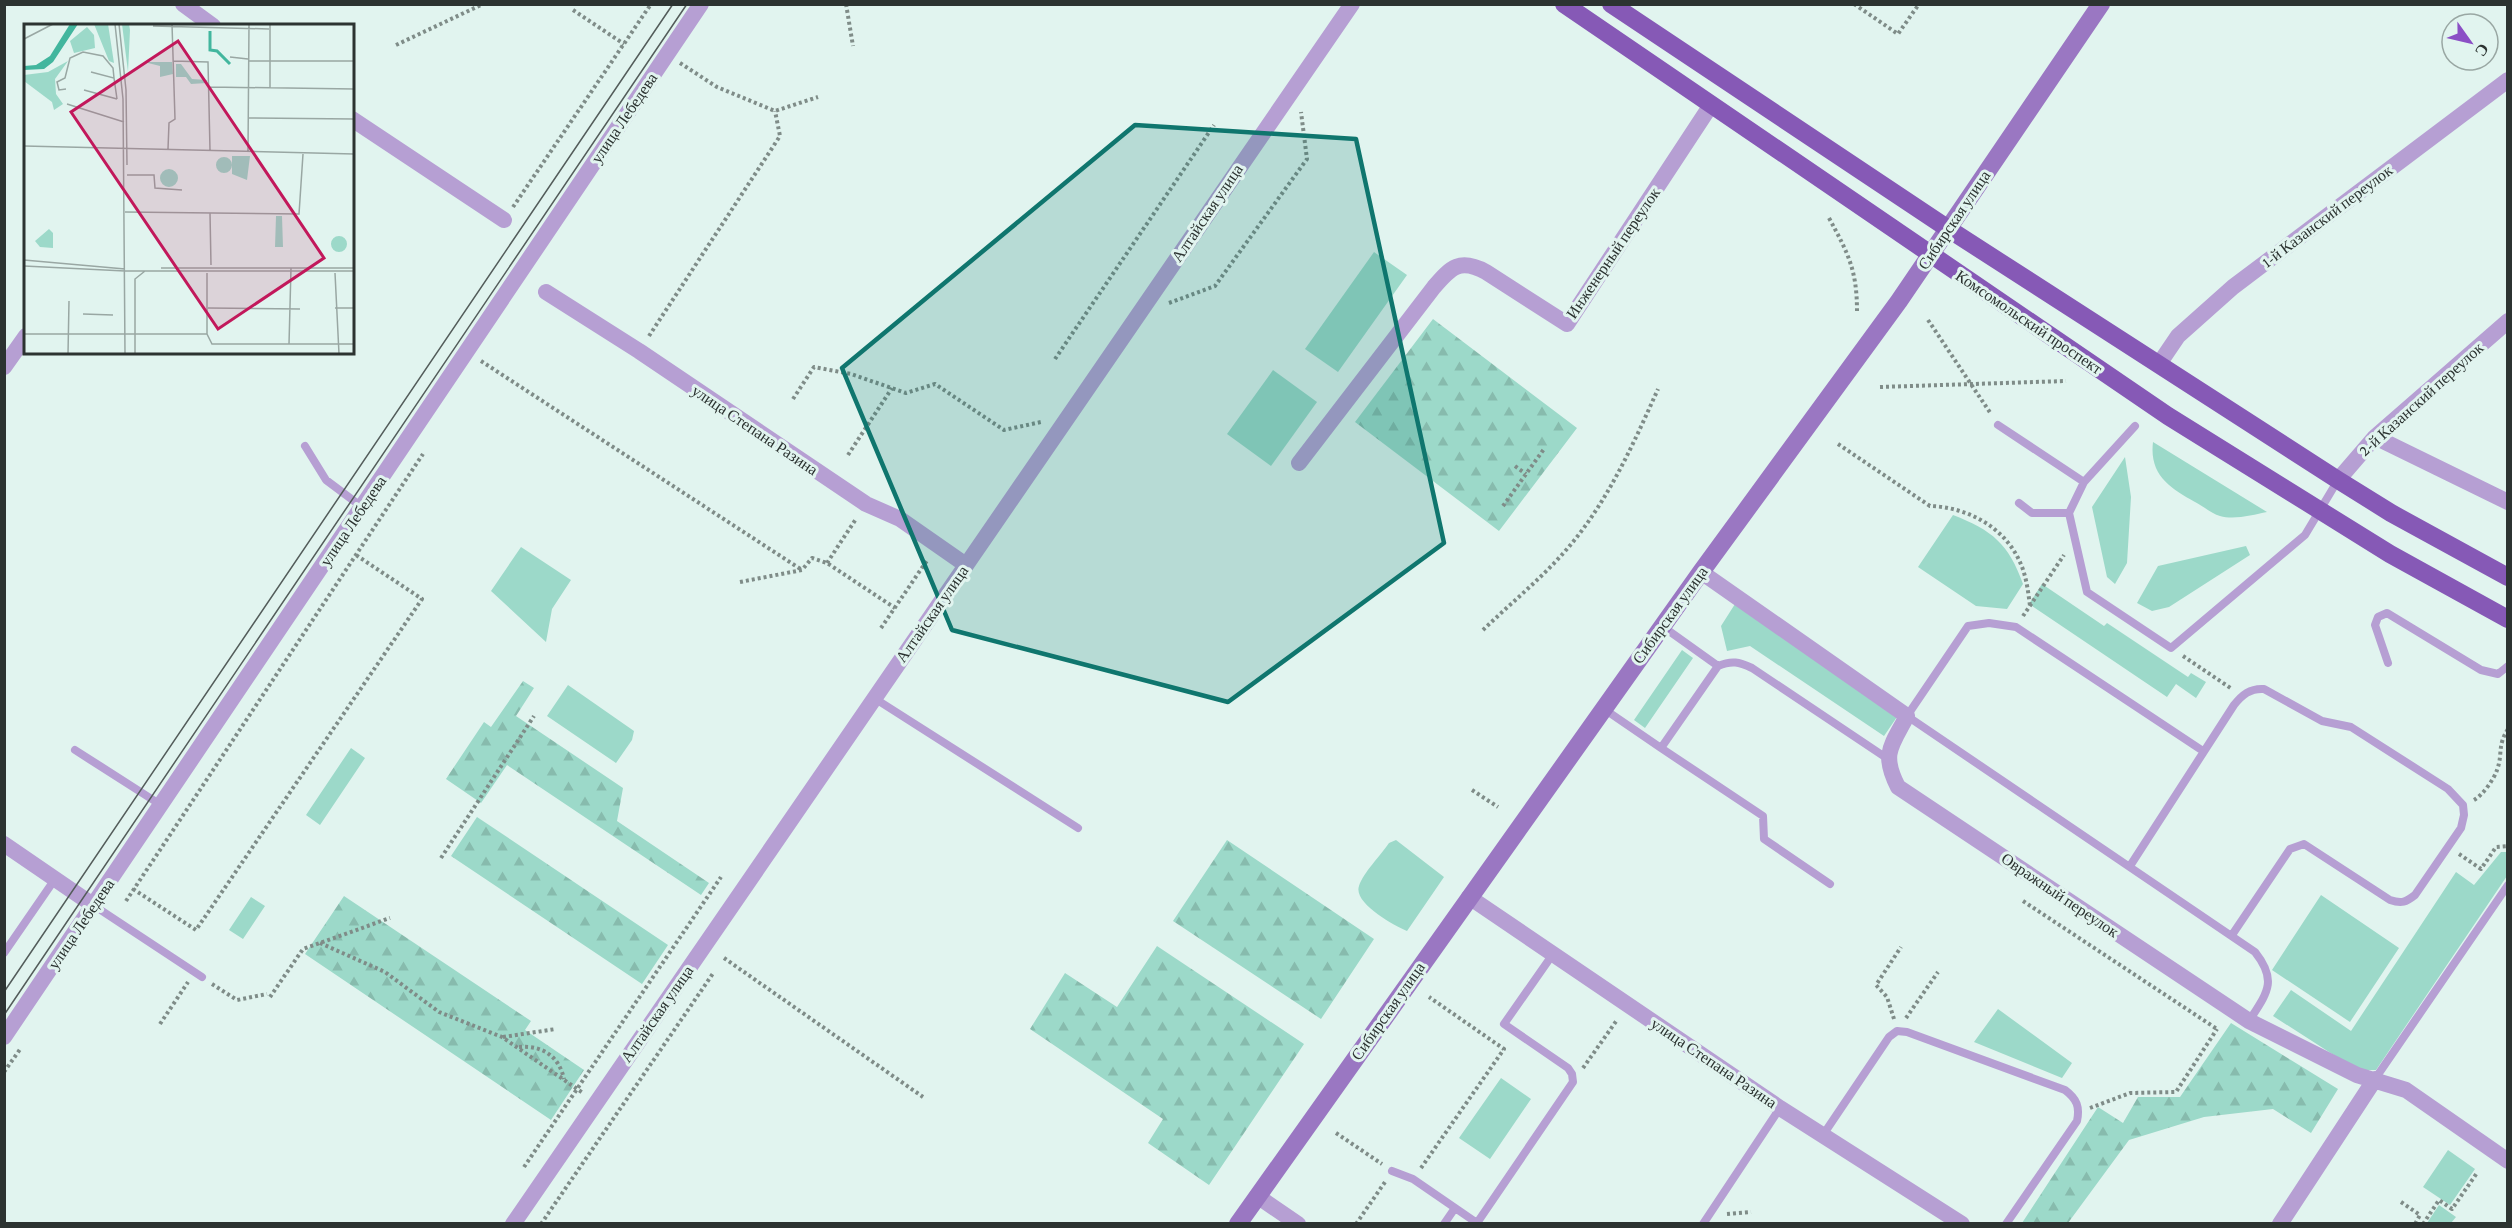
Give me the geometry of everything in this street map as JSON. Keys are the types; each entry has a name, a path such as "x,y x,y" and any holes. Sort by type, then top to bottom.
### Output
{"main road":[{"name":"Комсомольский проспект","path":"1564,4 2158,409 2390,554 2508,619"},
{"name":"Комсомольский проспект","path":"1611,4 1947,228 2338,480 2391,513 2508,577"},
{"name":"Сибирская улица","path":"1238,1224 1662,626 1899,301 2101,4"}],"street":[{"path":"183,4 210,24"},
{"name":"улица Лебедева","path":"4,1037 701,4"},
{"name":"Алтайская улица","path":"513,1224 1352,4"},
{"name":"1-й Казанский переулок","path":"2158,364 2178,336 2233,287 2508,80"},
{"name":"Инженерный переулок","path":"1299,463 1434,287 1446,274 1461,264 1473,265 1486,272 1567,324 1711,105"},
{"path":"354,120 504,220"},
{"name":"улица Степана Разина","path":"546,292 639,351 866,504 900,519 966,565"},
{"name":"2-й Казанский переулок","path":"2338,480 2375,437 2508,321"},
{"path":"4,367 24,339"},
{"path":"2375,437 2508,502"},
{"path":"1701,572 1907,716 1890,747 1890,760"},
{"name":"Овражный переулок","path":"1890,760 1889,769 1898,787 2249,1021 2357,1075 2406,1090 2508,1161"},
{"path":"4,844 93,905"},
{"name":"улица Степана Разина","path":"1469,897 1780,1108 1962,1224"},
{"path":"2280,1224 2375,1079"},
{"path":"1257,1196 1298,1224"}],"lane":[{"path":"1998,425 2084,482"},
{"path":"2135,426 2084,482 2069,513 2087,592 2171,648 2305,536 2338,480"},
{"path":"305,446 326,480 362,507"},
{"path":"2019,503 2032,513 2069,513"},
{"path":"2388,663 2375,626 2378,617 2387,614 2481,670 2498,674 2507,667"},
{"path":"2203,751 2016,627 1989,622 1968,626 1907,716 2255,952 2266,966 2270,980 2265,996 2249,1021"},
{"path":"1662,626 1718,666"},
{"path":"1661,748 1718,666 1738,661 1890,760"},
{"path":"2130,866 2203,751 2242,696 2256,688 2264,690 2322,722 2351,727 2448,789 2463,805 2464,815 2461,828 2415,895 2407,902 2399,903 2390,900 2304,844 2290,849 2232,935"},
{"path":"874,698 1078,828"},
{"path":"1603,709 1763,816 1764,839 1830,884"},
{"path":"75,750 161,805"},
{"path":"4,953 55,879"},
{"path":"2375,1079 2508,885"},
{"path":"93,905 202,977"},
{"path":"1392,1171 1413,1179 1478,1223 1571,1085 1573,1078 1568,1068 1504,1024 1552,954"},
{"path":"1823,1135 1889,1037 1897,1031 1907,1032 2065,1090 2078,1104 2079,1112 2072,1130 2006,1224"},
{"path":"1703,1224 1780,1108"},
{"path":"1444,1224 1455,1208"}],"path":[{"path":"396,45 483,4"},
{"path":"504,220 651,4"},
{"path":"846,4 853,46"},
{"path":"1854,4 1898,34 1919,4"},
{"path":"573,10 624,44"},
{"path":"667,54 717,87 775,111 818,97"},
{"path":"1168,303 1215,286 1306,159 1300,109"},
{"path":"639,351 780,136 775,111"},
{"path":"1055,359 1214,125"},
{"path":"1829,218 1849,255 1857,284 1857,311"},
{"path":"1928,320 1998,425"},
{"path":"473,356 802,570"},
{"path":"794,399 814,367 851,374 906,393 935,384 1004,430 1068,417"},
{"path":"1880,387 2066,381"},
{"path":"848,455 891,388"},
{"path":"1483,630 1567,549 1607,493 1658,389"},
{"path":"1838,444 1930,507 1954,508 1969,514 2004,537 2020,560 2026,579 2030,606"},
{"path":"126,900 429,445"},
{"path":"1503,506 1544,449"},
{"path":"1515,466 1526,474"},
{"path":"827,563 866,504"},
{"path":"881,628 937,545"},
{"path":"133,890 196,930 422,599 356,555"},
{"path":"740,582 802,570 812,558 827,563 895,608"},
{"path":"2016,627 2050,576"},
{"path":"2193,663 2242,696"},
{"path":"441,858 534,716"},
{"path":"2463,805 2480,797 2497,770 2501,740 2508,729"},
{"path":"1472,790 1498,807"},
{"path":"2449,847 2481,869 2496,847 2508,846"},
{"path":"524,1167 721,877"},
{"path":"2023,901 2217,1029 2175,1092 2130,1093 2079,1112"},
{"path":"202,977 237,1000 268,996 303,949 390,918"},
{"path":"320,943 385,972 439,1012 502,1037 596,1102"},
{"path":"1897,1031 1887,997 1876,985 1901,947"},
{"path":"724,958 923,1097"},
{"path":"542,1224 714,972"},
{"path":"1897,1031 1938,972"},
{"path":"160,1024 191,977"},
{"path":"1413,1179 1504,1049 1429,997"},
{"path":"1571,1085 1618,1019 1609,1012"},
{"path":"502,1037 556,1029"},
{"path":"518,1048 532,1046 543,1050 555,1059 561,1068 564,1080"},
{"path":"1336,1133 1392,1171 1356,1224"},
{"path":"2423,1224 2439,1200 2452,1209 2477,1173"},
{"path":"2401,1202 2420,1215 2415,1224"}],"highlighted area":[{"path":"1135,125 1356,139 1444,543 1228,702 952,630 842,368"}],"green space":[{"path":"1374,252 1407,275 1338,372 1305,349"},
{"path":"1433,319 1577,428 1499,531 1355,422"},
{"path":"1273,370 1317,402 1271,466 1227,434"},
{"path":"2153,442 2267,512 2244,517 2225,517 2214,514 2186,497 2170,486 2158,472 2154,463"},
{"path":"2125,457 2131,497 2127,563 2115,584 2107,577 2092,507"},
{"path":"1953,515 1989,533 2012,558 2023,584 2007,609 1976,606 1918,567"},
{"path":"2246,546 2250,555 2169,607 2152,611 2137,603 2158,566"},
{"path":"521,547 571,580 552,609 546,642 491,591"},
{"path":"2042,584 2104,626 2107,623 2188,677 2191,673 2206,682 2196,698 2176,684 2167,697 2029,604"},
{"path":"1735,604 1899,714 1884,736 1750,646 1727,651 1721,626"},
{"path":"1682,650 1693,658 1645,728 1634,720"},
{"path":"523,681 534,688 516,716 623,788 617,821 709,883 701,895 507,765 481,803 446,779 484,722 491,727"},
{"path":"568,685 634,731 632,740 616,763 547,716"},
{"path":"351,748 365,758 320,825 306,815"},
{"path":"477,817 668,945 642,984 451,856"},
{"path":"1227,840 1374,939 1321,1019 1173,921"},
{"path":"1396,840 1444,877 1407,931 1376,913 1359,893 1359,886 1368,870 1389,843"},
{"path":"2501,852 2507,852 2507,876 2376,1070 2357,1070 2273,1016 2291,990 2351,1031 2456,872 2474,885"},
{"path":"2321,895 2399,948 2350,1022 2272,970"},
{"path":"344,896 531,1021 525,1030 584,1070 551,1120 305,954"},
{"path":"251,897 265,906 243,939 229,930"},
{"path":"1157,946 1304,1044 1209,1185 1148,1143 1163,1119 1030,1029 1065,973 1117,1007"},
{"path":"1998,1009 2072,1063 2062,1078 1974,1042"},
{"path":"2231,1023 2338,1089 2311,1133 2273,1109 2204,1117 2129,1140 2068,1223 2022,1223 2098,1107 2123,1123 2138,1097 2180,1097"},
{"path":"1501,1078 1531,1099 1490,1159 1459,1138"},
{"path":"2448,1150 2475,1169 2450,1205 2423,1187"},
{"path":"2439,1205 2456,1217 2451,1223 2427,1223"}],"tram line":[{"path":"4,992 673,4"},
{"path":"4,1015 687,4"}]}
